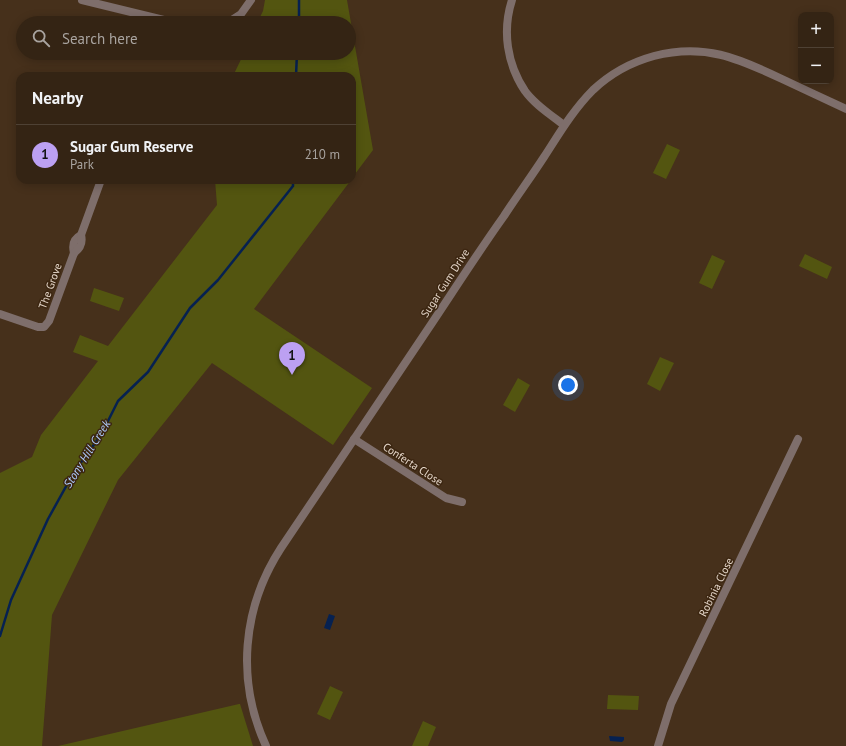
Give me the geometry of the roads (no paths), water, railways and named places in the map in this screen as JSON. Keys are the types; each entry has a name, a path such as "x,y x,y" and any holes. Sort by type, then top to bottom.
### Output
{"street":[{"path":"82,0 147,16"},
{"path":"238,16 252,0"},
{"path":"512,0 507,19 506,31 507,43 513,67 519,80 536,103 564,125"},
{"name":"Sugar Gum Drive","path":"266,746 255,718 249,684 247,661 248,638 253,612 264,578 271,563 564,125 593,90 611,75 644,58 655,55 689,51 711,52 741,60 846,109"},
{"name":"The Grove","path":"0,314 38,328 44,327 49,321 74,252 81,245 82,240 80,235 99,184"},
{"name":"Conferta Close","path":"354,439 446,498 462,502"},
{"name":"Robinia Close","path":"658,746 671,704 798,439"}],"water":[{"path":"329,614 335,616 330,630 324,628"},
{"path":"609,736 624,737 624,740 622,742 610,741"}],"waterway":[{"name":"Stony Hill Creek","path":"299,0 299,16"},
{"name":"Stony Hill Creek","path":"296,72 297,60"},
{"name":"Stony Hill Creek","path":"0,636 11,600 48,519 74,472 101,435 118,401 148,372 190,308 218,280 293,186 293,184"}],"place":[{"name":"Sugar Gum Reserve","path":"292,375"}]}
